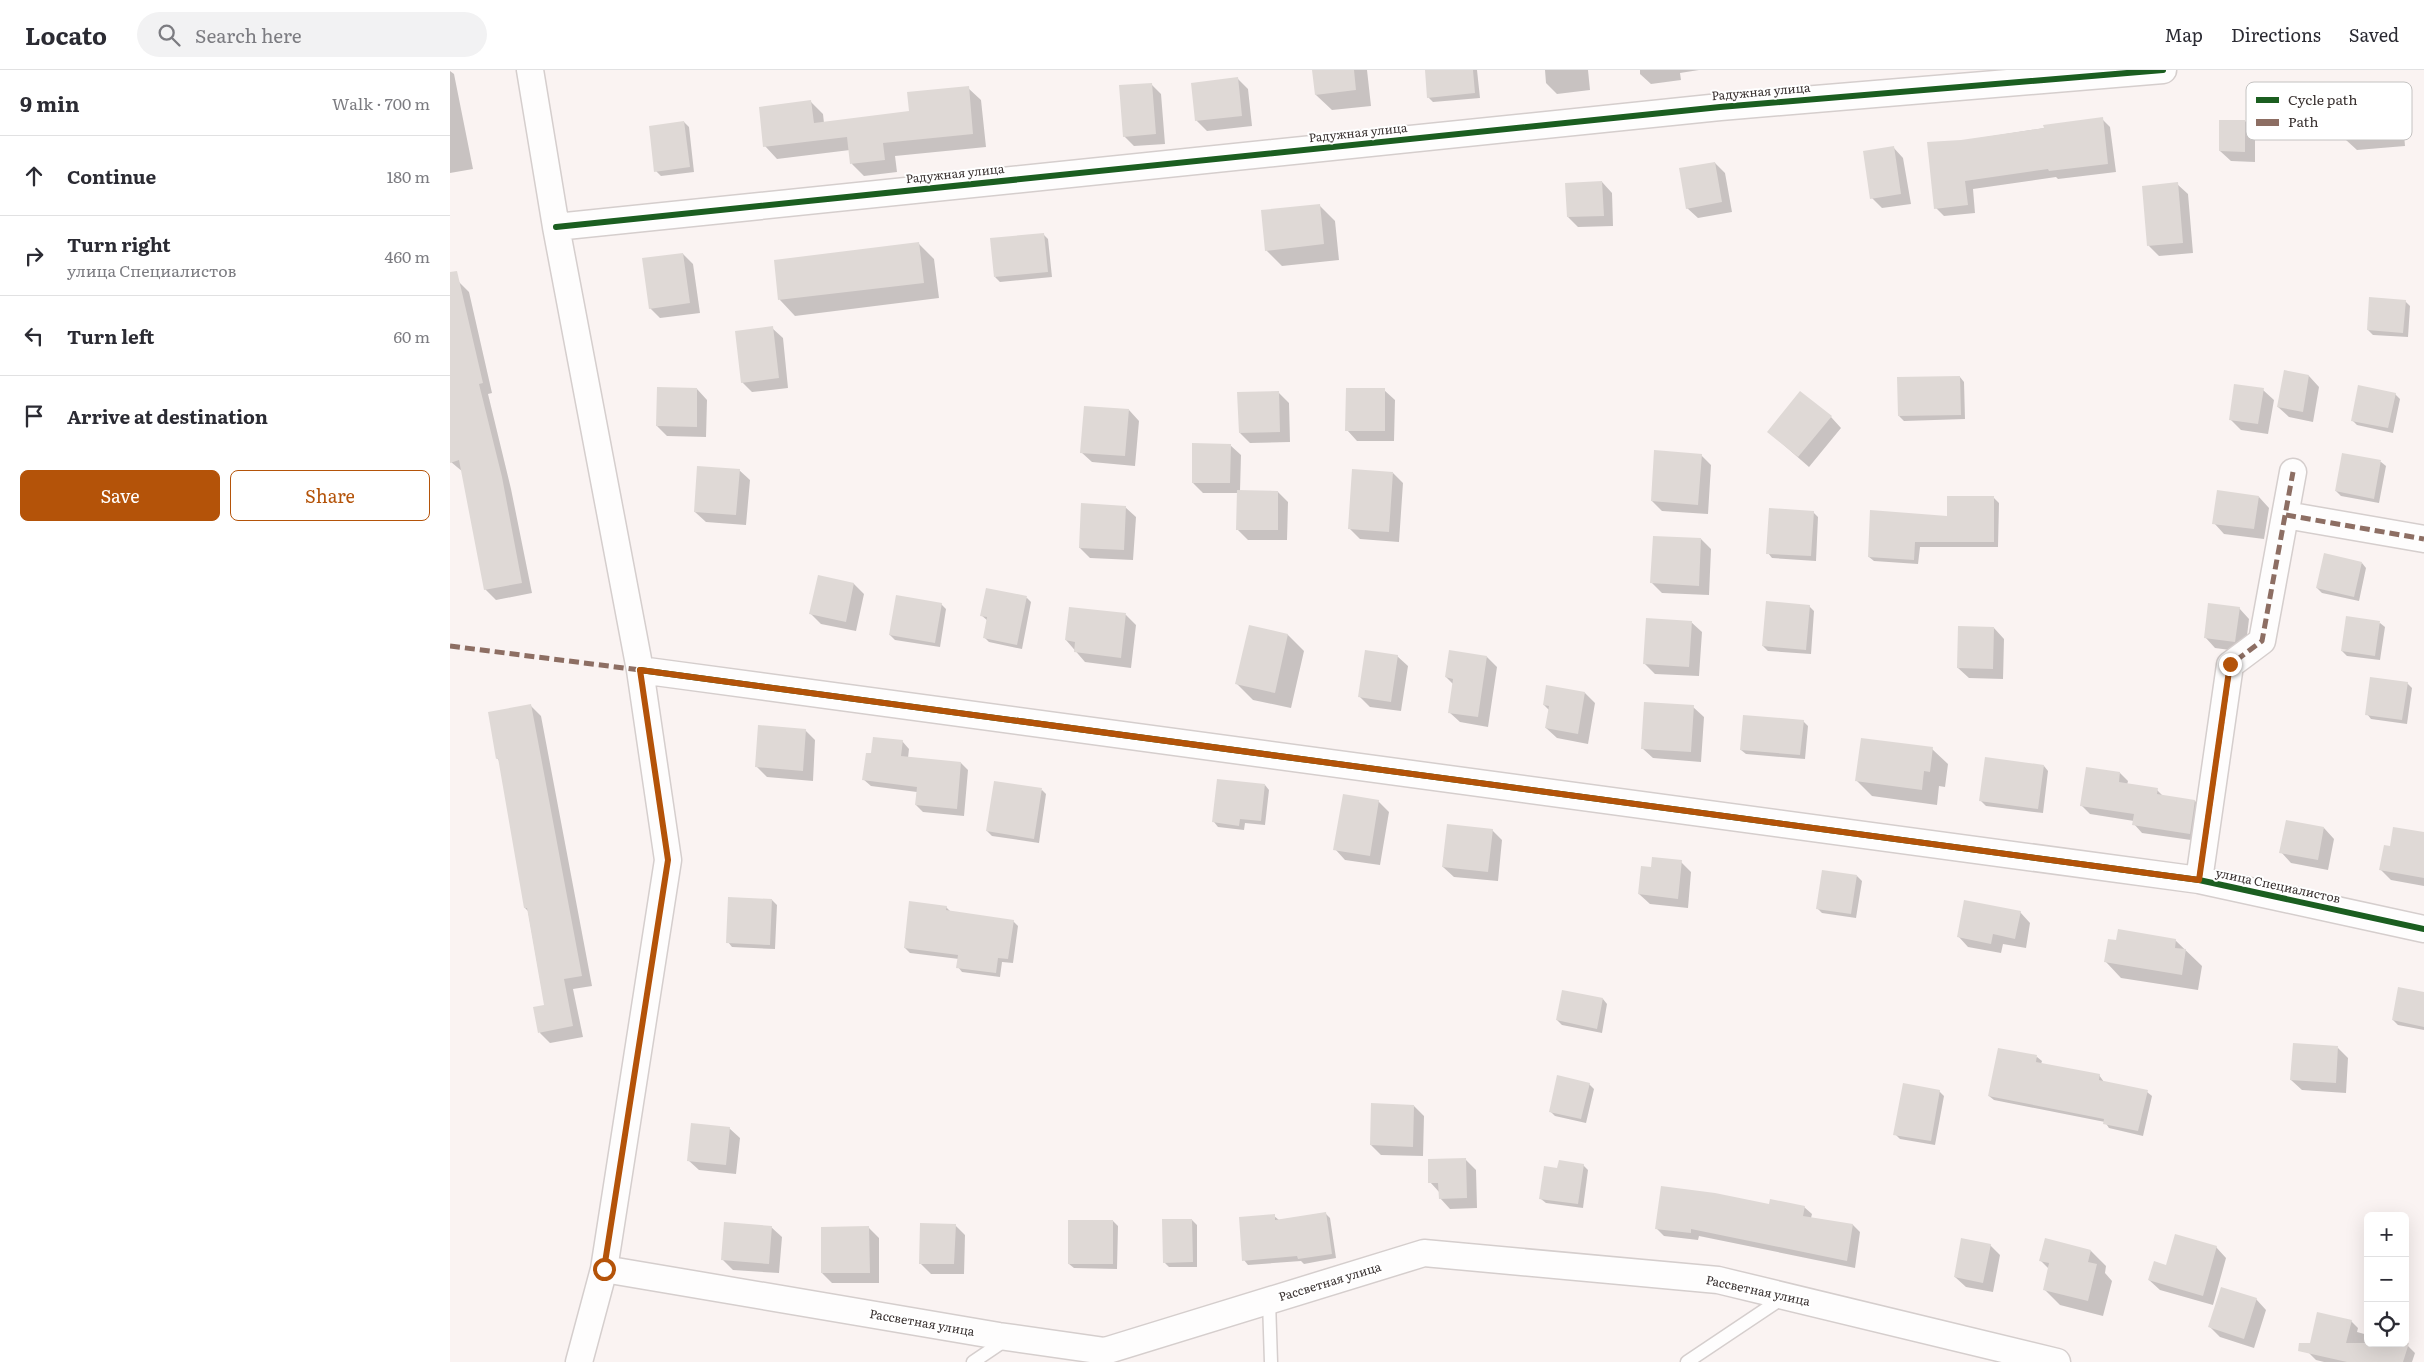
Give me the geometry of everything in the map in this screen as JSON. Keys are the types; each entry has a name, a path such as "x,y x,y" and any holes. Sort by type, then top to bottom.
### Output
{"street":[{"path":"530,70 556,227 640,670 668,860 604,1269 579,1362"},
{"name":"Радужная улица","path":"556,227 1720,107 2162,70"},
{"path":"2199,880 2230,664 2262,641 2293,472"},
{"path":"2286,515 2424,539"},
{"name":"улица Специалистов","path":"640,670 2199,880 2424,929"},
{"name":"Рассветная улица","path":"604,1269 1009,1337 1105,1351 1424,1253 1718,1280 2057,1362"}],"lane":[{"path":"1687,1362 1786,1296"},
{"path":"1269,1301 1271,1362"},
{"path":"973,1362 1009,1337"}],"building":[{"path":"1312,70 1354,70 1356,90 1315,95"},
{"path":"1425,70 1473,70 1475,93 1427,98"},
{"path":"1238,77 1242,116 1195,121 1191,83"},
{"path":"1152,83 1156,134 1123,137 1119,85"},
{"path":"969,86 973,134 883,143 885,160 850,164 847,137 763,147 759,107 811,100 814,123 909,111 907,92"},
{"path":"2103,117 2108,164 2049,171 2048,169 1965,181 1968,205 1934,209 1927,142 1961,140 2044,128 2043,125"},
{"path":"2219,120 2245,120 2245,152 2219,151"},
{"path":"684,121 690,167 654,172 649,126"},
{"path":"1894,146 1901,194 1870,199 1863,151"},
{"path":"1715,162 1722,202 1686,209 1679,168"},
{"path":"1602,181 1604,216 1567,217 1565,183"},
{"path":"2178,182 2183,243 2147,246 2142,186"},
{"path":"1320,204 1324,244 1265,251 1261,210"},
{"path":"1044,233 1048,272 994,277 990,238"},
{"path":"919,242 924,283 778,300 774,260"},
{"path":"683,253 690,303 649,309 642,258"},
{"path":"457,271 483,383 479,384 502,477 522,583 484,590 459,460 450,463 450,272"},
{"path":"2369,297 2406,300 2403,333 2367,330"},
{"path":"773,326 779,378 741,383 735,331"},
{"path":"2284,370 2309,375 2303,412 2277,407"},
{"path":"1960,376 1961,415 1898,416 1897,377"},
{"path":"2234,384 2264,388 2258,424 2229,420"},
{"path":"2358,385 2396,393 2388,428 2351,421"},
{"path":"657,387 697,388 697,427 656,426"},
{"path":"1346,388 1385,388 1385,431 1345,431"},
{"path":"1279,391 1280,432 1239,433 1237,392"},
{"path":"1800,391 1832,416 1798,457 1767,432"},
{"path":"1084,406 1129,409 1125,456 1080,453"},
{"path":"1192,443 1231,444 1230,483 1192,483"},
{"path":"1654,450 1702,454 1698,505 1651,501"},
{"path":"2342,453 2381,460 2374,499 2335,491"},
{"path":"697,466 740,469 736,515 694,512"},
{"path":"1352,469 1393,472 1389,532 1348,529"},
{"path":"1237,490 1278,491 1278,530 1236,530"},
{"path":"2217,490 2259,496 2254,529 2212,524"},
{"path":"1947,496 1994,496 1994,542 1915,542 1914,560 1868,557 1870,510 1947,516"},
{"path":"1081,503 1126,506 1124,550 1079,548"},
{"path":"1769,508 1814,511 1811,556 1766,554"},
{"path":"1653,536 1701,538 1699,586 1650,583"},
{"path":"2324,553 2362,562 2354,597 2316,588"},
{"path":"818,575 854,583 846,622 809,614"},
{"path":"986,588 1027,596 1017,645 983,638 987,617 980,616"},
{"path":"896,595 942,603 935,643 889,635"},
{"path":"1766,601 1810,605 1806,650 1762,646"},
{"path":"2208,603 2240,607 2235,642 2204,638"},
{"path":"1069,607 1126,613 1121,658 1074,652 1075,642 1065,640"},
{"path":"2346,616 2380,621 2375,656 2341,651"},
{"path":"1646,618 1692,621 1689,667 1643,664"},
{"path":"1249,625 1288,634 1275,693 1235,684"},
{"path":"1958,626 1994,627 1993,669 1957,668"},
{"path":"1365,650 1398,655 1391,702 1358,697"},
{"path":"1449,650 1487,656 1478,717 1448,713 1453,679 1445,677"},
{"path":"2370,677 2408,682 2402,720 2365,715"},
{"path":"1546,685 1585,692 1578,734 1545,728 1549,706 1543,705"},
{"path":"1644,702 1694,705 1691,752 1641,749"},
{"path":"531,704 582,976 564,979 573,1026 538,1033 533,1007 544,1005 527,908 524,908 498,758 496,759 488,712"},
{"path":"1743,715 1804,720 1800,755 1740,750"},
{"path":"758,725 806,729 803,771 755,767"},
{"path":"873,737 903,740 901,756 961,762 957,809 915,805 917,787 862,780 866,753 871,753"},
{"path":"1861,738 1933,747 1930,772 1924,771 1922,790 1855,781"},
{"path":"1985,757 2044,765 2038,809 1979,801"},
{"path":"2086,767 2120,772 2119,782 2158,788 2157,794 2195,800 2190,834 2132,825 2134,814 2080,806"},
{"path":"1217,779 1265,784 1261,821 1240,819 1239,826 1212,822"},
{"path":"994,781 1042,788 1034,839 986,831"},
{"path":"1343,794 1379,800 1370,856 1333,850"},
{"path":"2286,820 2324,827 2318,860 2279,853"},
{"path":"1447,824 1493,829 1488,872 1442,867"},
{"path":"2393,827 2424,832 2424,878 2379,870 2384,845 2390,846"},
{"path":"1652,857 1682,860 1678,899 1638,894 1641,866 1651,867"},
{"path":"1822,870 1857,875 1851,914 1816,909"},
{"path":"728,897 772,899 770,945 726,943"},
{"path":"1964,900 2021,911 2015,939 1993,934 1991,944 1957,937"},
{"path":"909,901 947,906 946,910 1014,920 1008,959 998,958 996,973 956,968 958,955 904,948"},
{"path":"2118,929 2176,939 2175,948 2186,949 2182,975 2104,962 2108,939 2116,940"},
{"path":"2398,987 2424,992 2424,1027 2392,1020"},
{"path":"1562,990 1603,998 1597,1029 1556,1020"},
{"path":"2293,1043 2338,1046 2336,1083 2290,1080"},
{"path":"1998,1048 2037,1055 2036,1062 2100,1074 2099,1080 2148,1090 2138,1131 2103,1124 2104,1119 1988,1096"},
{"path":"1557,1075 1590,1083 1581,1119 1549,1112"},
{"path":"1903,1083 1940,1090 1931,1141 1893,1135"},
{"path":"1371,1103 1414,1105 1413,1147 1370,1145"},
{"path":"691,1123 730,1127 726,1165 687,1161"},
{"path":"1466,1158 1467,1198 1439,1199 1438,1183 1428,1183 1428,1159"},
{"path":"1559,1160 1584,1164 1578,1204 1539,1199 1544,1166 1557,1168"},
{"path":"1661,1186 1715,1193 1769,1204 1770,1199 1805,1206 1803,1216 1853,1224 1847,1261 1691,1229 1691,1233 1655,1229"},
{"path":"1326,1212 1332,1254 1298,1259 1297,1256 1242,1261 1239,1217 1275,1214 1275,1220"},
{"path":"1162,1219 1192,1219 1193,1262 1163,1263"},
{"path":"1068,1220 1113,1220 1113,1264 1068,1264"},
{"path":"724,1222 772,1226 769,1264 721,1260"},
{"path":"920,1223 956,1224 954,1264 919,1264"},
{"path":"869,1226 870,1273 821,1273 821,1227"},
{"path":"2175,1234 2217,1246 2203,1296 2148,1280 2154,1261 2166,1265"},
{"path":"1961,1238 1991,1244 1983,1283 1954,1277"},
{"path":"2045,1238 2091,1250 2088,1262 2097,1264 2088,1301 2043,1290 2049,1263 2039,1261"},
{"path":"2221,1287 2257,1298 2244,1339 2208,1327"},
{"path":"2317,1312 2352,1320 2346,1343 2364,1343 2364,1347 2408,1347 2403,1362 2347,1362 2298,1351 2299,1343 2310,1343"}],"marked path":[{"path":"2199,880 2230,665 2262,641 2293,472"},
{"path":"2286,515 2424,539"},
{"path":"450,646 640,670"}],"cycle path":[{"path":"556,227 1720,107 2163,70"},
{"path":"640,670 2199,880 2424,929"}],"route":[{"path":"604,1269 668,860 640,670 2199,880 2230,664"}]}
